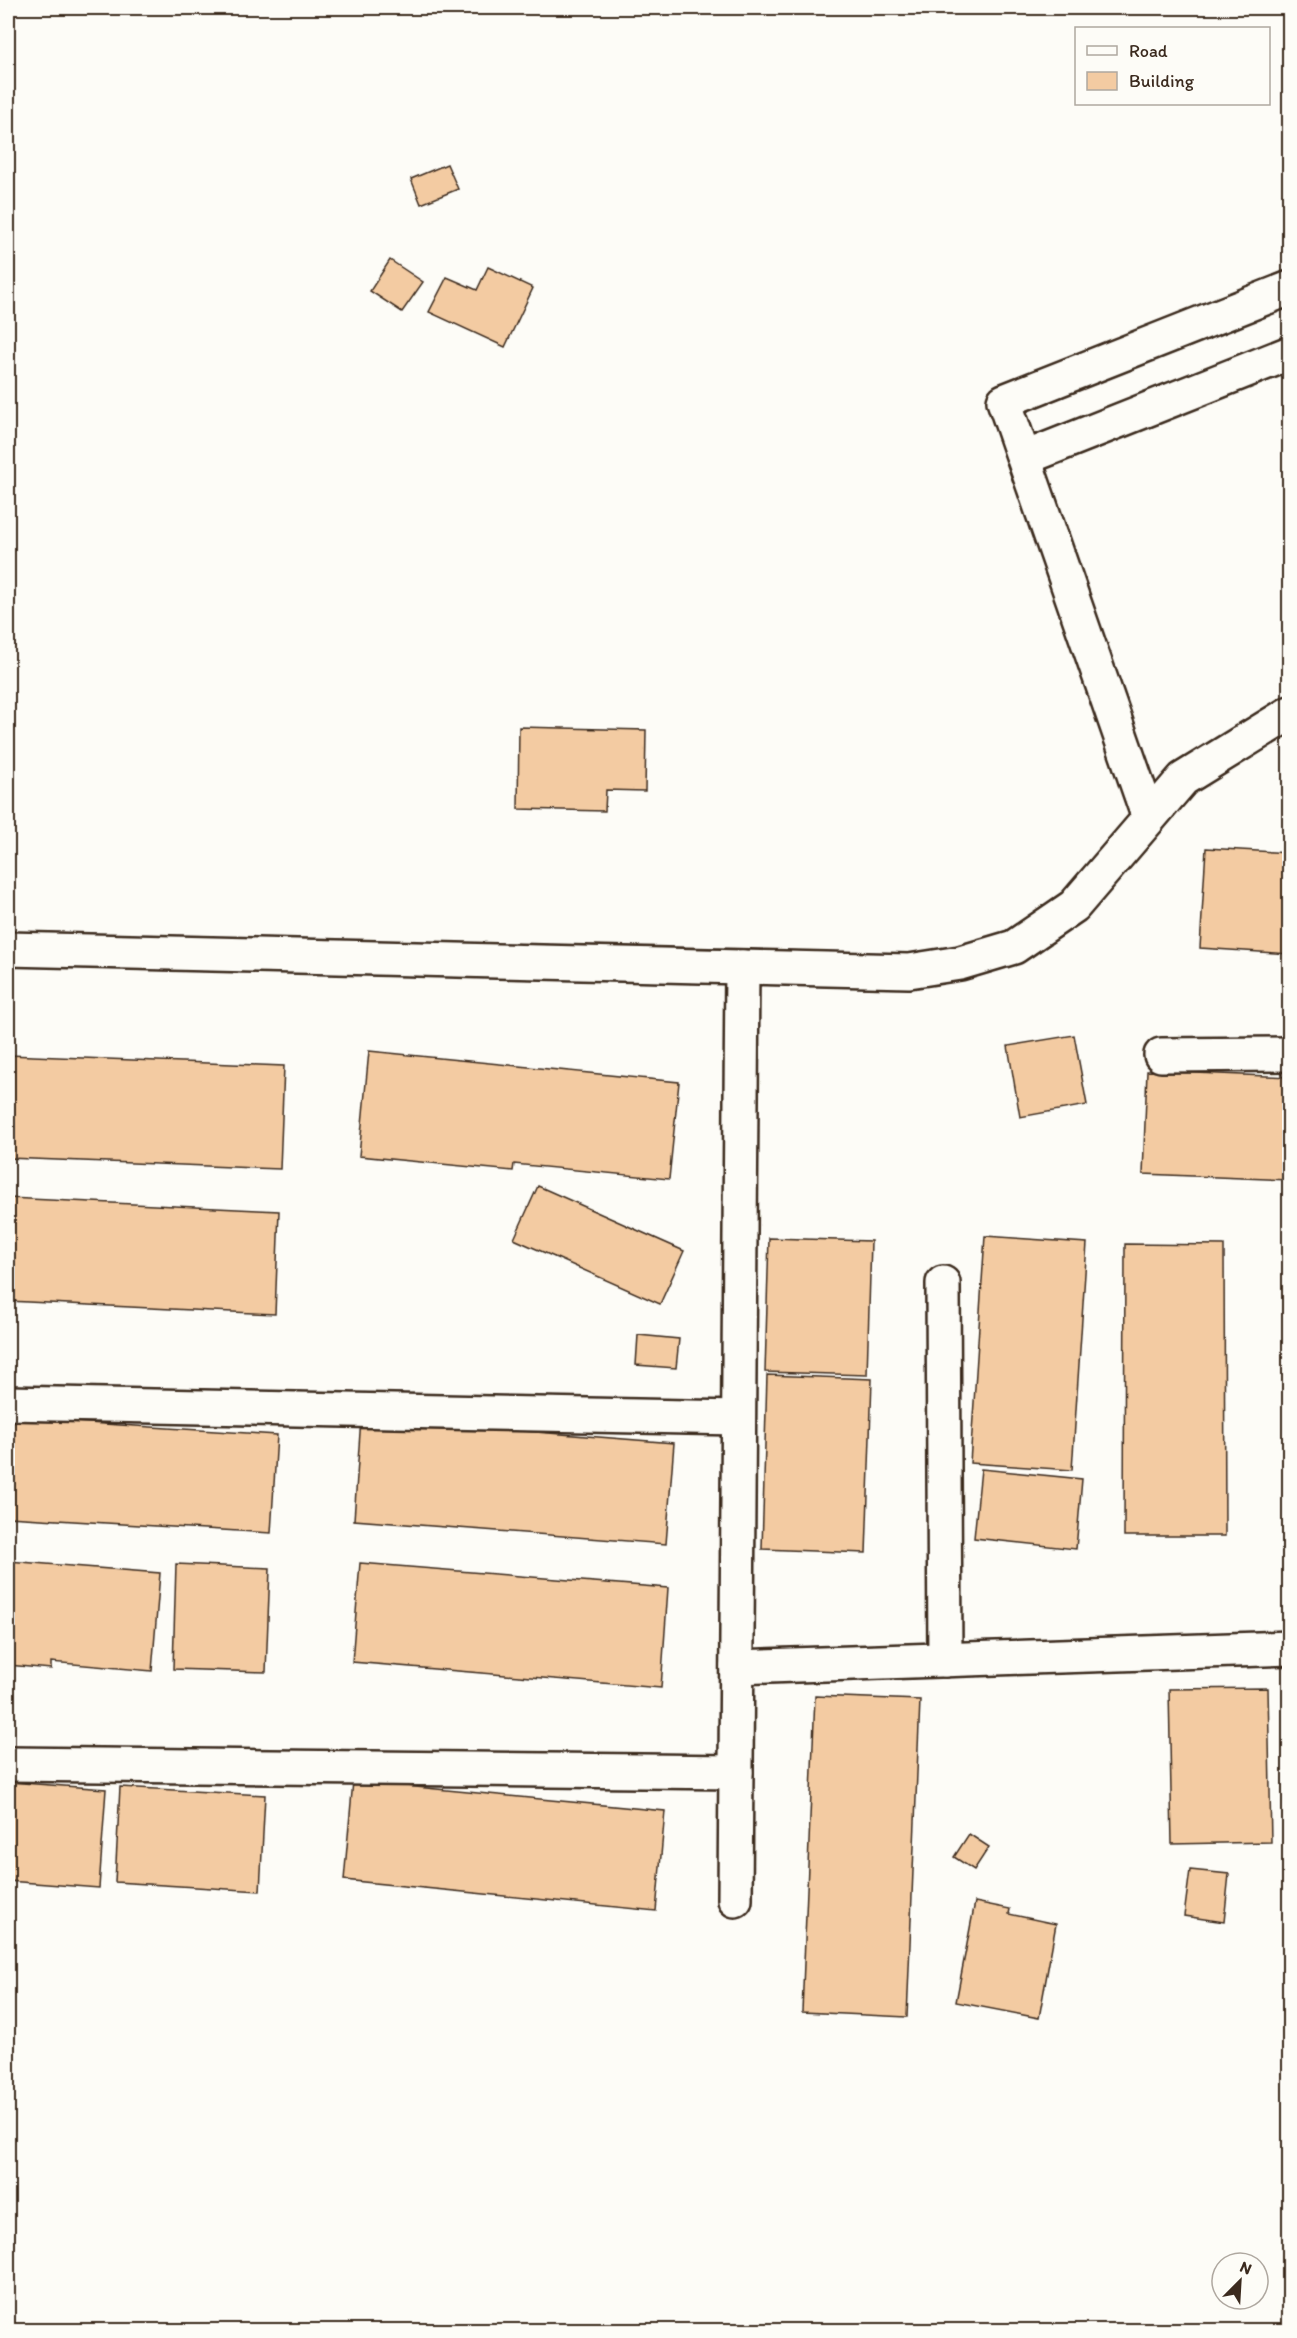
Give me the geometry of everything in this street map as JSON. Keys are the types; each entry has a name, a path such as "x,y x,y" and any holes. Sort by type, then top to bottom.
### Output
{"street":[{"path":"1149,818 1004,401 1290,288"},
{"path":"1025,458 1290,353"},
{"path":"8,949 909,970 960,963 1014,946 1074,906 1183,779 1290,713"},
{"path":"735,1900 742,967"},
{"path":"1161,1055 1290,1054"},
{"path":"943,1283 945,1660"},
{"path":"8,1403 738,1418"},
{"path":"737,1667 1290,1648"},
{"path":"8,1764 736,1772"}],"building":[{"path":"447,164 458,189 421,204 411,179"},
{"path":"390,260 423,282 402,312 370,291"},
{"path":"488,267 533,288 505,347 429,312 447,277 477,290"},
{"path":"519,727 646,730 645,791 606,790 605,811 518,809"},
{"path":"1206,848 1290,853 1290,954 1200,948"},
{"path":"1074,1035 1087,1105 1020,1117 1008,1046"},
{"path":"369,1051 679,1082 669,1179 514,1164 513,1171 359,1156"},
{"path":"8,1055 284,1066 280,1169 8,1158"},
{"path":"1147,1071 1290,1077 1290,1180 1143,1174"},
{"path":"538,1186 684,1251 660,1304 514,1239"},
{"path":"8,1198 279,1211 275,1314 8,1301"},
{"path":"985,1236 1087,1243 1072,1470 970,1463"},
{"path":"769,1238 871,1241 867,1375 765,1372"},
{"path":"1125,1244 1224,1245 1225,1536 1124,1536"},
{"path":"638,1335 679,1339 676,1368 636,1365"},
{"path":"767,1375 872,1379 866,1553 762,1549"},
{"path":"8,1418 277,1435 271,1533 8,1517"},
{"path":"361,1418 674,1443 666,1544 354,1520"},
{"path":"981,1469 1082,1479 1076,1549 974,1538"},
{"path":"8,1561 160,1573 152,1671 51,1662 51,1669 8,1665"},
{"path":"360,1563 668,1588 661,1688 352,1662"},
{"path":"176,1564 270,1568 266,1672 173,1669"},
{"path":"1268,1688 1271,1842 1172,1844 1169,1689"},
{"path":"815,1696 920,1700 907,2017 802,2012"},
{"path":"353,1781 665,1811 656,1911 344,1880"},
{"path":"8,1782 106,1789 99,1888 8,1881"},
{"path":"120,1787 265,1795 260,1891 115,1882"},
{"path":"969,1834 989,1847 974,1870 954,1857"},
{"path":"1190,1870 1229,1874 1224,1922 1184,1916"},
{"path":"975,1902 1010,1909 1009,1914 1056,1924 1039,2018 956,2002"}]}
